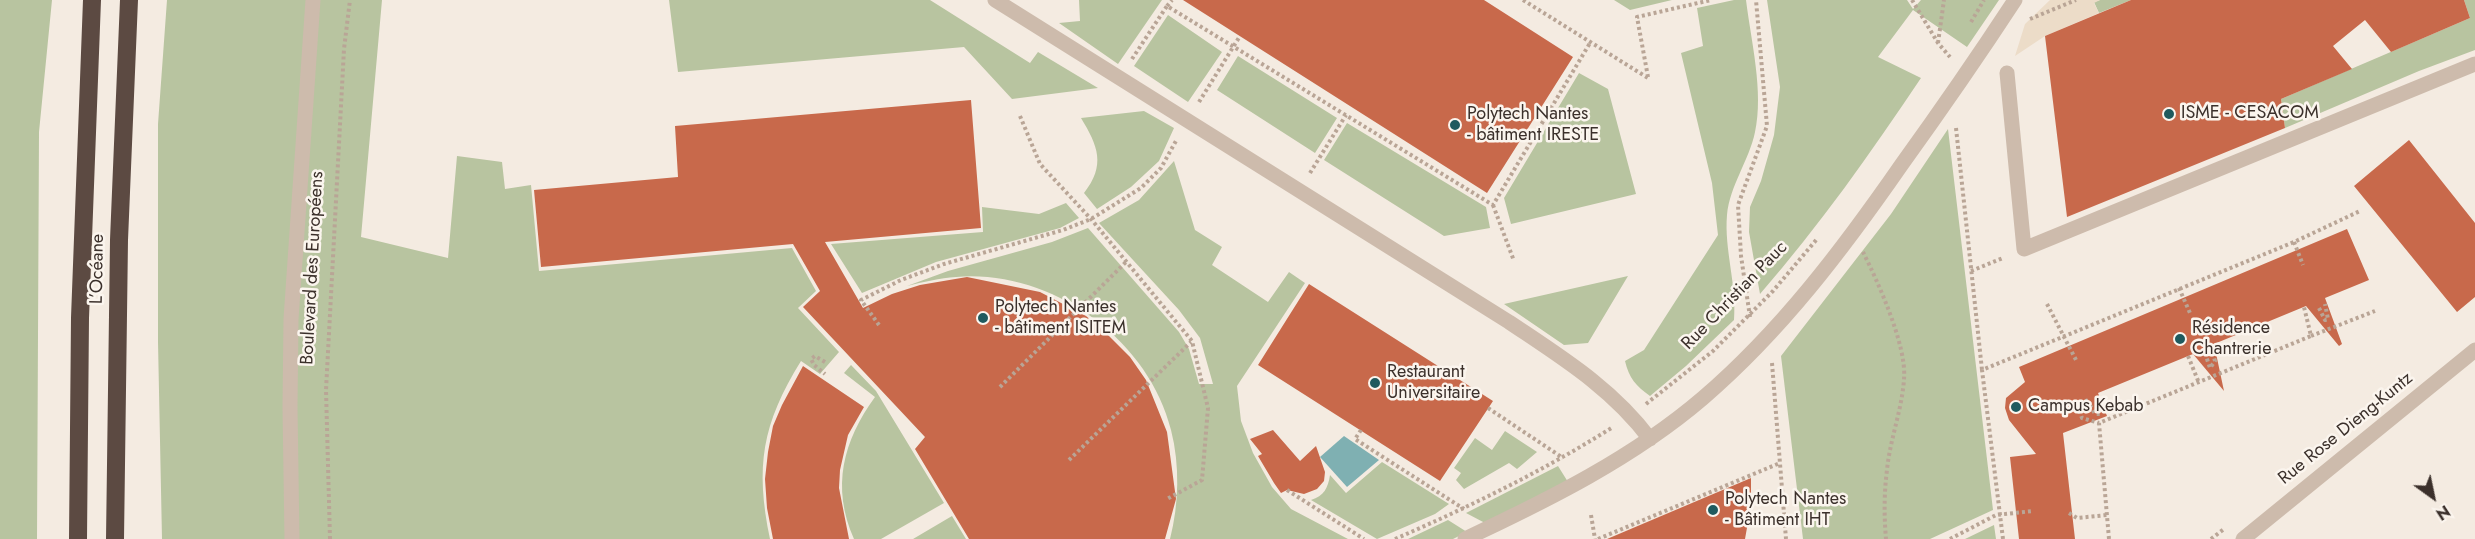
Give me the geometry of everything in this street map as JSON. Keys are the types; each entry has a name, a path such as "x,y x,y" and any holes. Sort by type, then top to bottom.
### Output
{"highway":[{"name":"L’Océane","path":"78,539 80,318 92,0"},
{"name":"L’Océane","path":"115,539 119,240 129,0"}],"street":[{"name":"Boulevard des Européens","path":"292,539 291,319 313,0"},
{"path":"995,0 1509,322 1583,372 1632,415 1650,439"},
{"path":"1465,539 1578,483 1650,439 1703,398 1765,338 1803,297 1854,234 1970,69 2015,0"},
{"path":"2007,73 2024,249 2475,64"},
{"name":"Rue Rose Dieng-Kuntz","path":"2243,539 2475,350"}],"path":[{"name":"Boulevard des Européens","path":"330,539 327,390 344,60 350,0"},
{"path":"1119,78 1172,0"},
{"path":"1523,0 1648,78 1637,17 1711,0"},
{"path":"1756,0 1767,126 1738,206 1741,256 1749,315 1765,338 1771,355 1786,539"},
{"path":"1912,0 1938,43 1950,57 1970,69"},
{"path":"1938,43 1944,0"},
{"path":"1967,28 1984,0"},
{"path":"1995,30 2076,0"},
{"path":"1167,6 1493,205 1514,261"},
{"path":"879,325 861,300 901,280 944,264 1063,230 1090,219 1141,188 1161,168 1187,120 1240,36"},
{"path":"1493,205 1590,43"},
{"path":"1943,67 1956,47"},
{"path":"1954,91 1971,271 2003,539"},
{"path":"1299,190 1346,115"},
{"path":"1020,116 1040,164 1127,261 1192,341 1208,408 1202,480 1167,499"},
{"path":"1982,370 2294,242 2360,211"},
{"path":"1854,234 1875,276 1900,344 1905,377 1887,470 1884,518 1886,539"},
{"name":"Rue Christian Pauc","path":"1395,539 1464,509 1564,459 1632,415 1713,351 1773,291 1817,238"},
{"path":"2294,242 2303,265"},
{"path":"1971,271 2024,249"},
{"path":"1000,387 1127,261"},
{"path":"2180,288 2190,313"},
{"path":"2047,304 2076,360"},
{"path":"2319,309 2325,320 2328,319 2325,304"},
{"path":"2304,307 2312,336"},
{"path":"2100,402 2102,408 2100,414 2095,414 2089,402 2077,405 2082,418 2099,423 2375,311"},
{"path":"1069,460 1192,341"},
{"path":"2205,353 2210,369 2216,361 2212,351"},
{"path":"825,362 815,356 811,359 814,365 825,374"},
{"path":"2188,356 2199,383"},
{"path":"1488,408 1564,459"},
{"path":"2099,423 2109,539"},
{"path":"1361,430 1355,439 1464,509"},
{"path":"1591,515 1597,539 1780,463"},
{"path":"1287,490 1364,539"},
{"path":"1950,539 1996,515 2033,511"},
{"path":"2069,513 2077,518 2107,515"}],"green space":[{"path":"0,0 52,0 39,132 37,539 0,539"},
{"path":"167,0 382,0 361,237 448,258 457,156 502,162 505,189 531,185 539,271 792,248 816,291 798,308 839,352 820,374 801,361 788,384 770,426 765,446 763,489 770,539 162,539 158,342 158,124"},
{"path":"669,0 930,0 1030,63 1038,52 1098,88 1012,99 964,47 678,72"},
{"path":"1079,0 1162,0 1118,64 1059,23 1080,21"},
{"path":"1614,0 1672,0 1630,10"},
{"path":"1734,0 1746,0 1756,66 1758,100 1755,132 1732,193 1727,215 1734,320 1686,366 1650,396 1634,381 1625,361 1644,350 1718,235 1712,183 1681,53 1703,46 1697,8"},
{"path":"1767,0 1907,0 1913,9 1921,0 1999,0 1967,47 1913,10 1878,57 1921,78 1844,189 1760,294 1749,232 1750,207 1761,181 1774,135 1780,87"},
{"path":"2131,0 2099,13 2094,2"},
{"path":"2464,0 2475,0 2475,50 2419,71 2285,128 2281,99 2470,18"},
{"path":"1168,15 1222,52 1188,102 1134,66"},
{"path":"1238,56 1337,118 1315,153 1217,90"},
{"path":"1579,73 1608,89 1636,194 1511,224 1504,198"},
{"path":"1144,111 1174,128 1159,161 1131,187 1097,209 1084,193 1095,173 1097,156 1092,138 1081,118"},
{"path":"1347,123 1486,207 1490,228 1444,236 1324,160"},
{"path":"1948,129 1993,510 1930,539 1803,539 1781,356 1891,214"},
{"path":"1174,161 1195,230 1222,247 1212,265 1268,302 1289,272 1305,283 1237,386 1241,421 1253,453 1272,487 1291,509 1348,539 1170,539 1177,484 1176,457 1171,430 1159,397 1141,366 1118,339 1090,316 1059,298 1026,285 991,278 956,277 907,286 948,271 1052,242 1088,228 1179,332 1189,349 1199,384 1213,384 1200,338 1179,310 1099,223 1139,200"},
{"path":"1066,203 1079,218 1060,228 936,262 862,293 831,244 983,232 982,207 1039,214"},
{"path":"1628,276 1588,343 1564,345 1504,304"},
{"path":"851,365 876,391 944,503 881,539 854,539 843,501 842,483 848,448 855,430 875,397 844,373"},
{"path":"1505,431 1537,452 1517,469 1509,463 1464,489 1456,480 1461,473 1454,468 1475,438 1492,450"},
{"path":"1382,462 1449,504 1435,514 1377,539 1311,500 1325,491 1330,475 1346,493"},
{"path":"1558,466 1568,482 1485,523 1466,513"},
{"path":"952,516 966,539 913,539"},
{"path":"1448,520 1467,532 1453,539 1408,539"},
{"path":"1994,525 1996,539 1965,539"}],"shaded area":[{"path":"2050,0 2100,0 2094,3 2099,13 2045,36 2015,56 2025,24"}],"water":[{"path":"1344,436 1379,460 1347,487 1320,457"}],"building":[{"name":"Polytech Nantes - bâtiment IRESTE","path":"1183,0 1484,0 1573,57 1487,193"},
{"name":"ISME - CESACOM","path":"2131,0 2464,0 2470,18 2391,52 2365,20 2333,46 2352,69 2281,99 2285,128 2067,217 2045,36"},
{"name":"Polytech Nantes - bâtiment ISITEM","path":"971,100 981,228 825,242 863,308 892,294 920,285 967,277 1040,292 1086,316 1105,332 1130,357 1146,380 1167,432 1176,499 1165,539 969,539 915,449 925,437 803,307 820,291 793,244 541,267 534,190 678,177 675,126"},
{"path":"2409,140 2475,223 2475,297 2457,312 2354,186"},
{"name":"Résidence Chantrerie","path":"2347,229 2369,280 2325,298 2342,344 2339,346 2306,306 2214,344 2224,391 2193,354 2098,393 2107,416 2063,433 2075,539 2019,539 2010,457 2036,454 2009,420 2005,408 2006,398 2025,382 2019,367"},
{"name":"Restaurant Universitaire","path":"1309,284 1493,401 1440,481 1258,365"},
{"path":"803,366 864,407 848,435 840,470 839,488 849,539 773,539 767,508 765,479 768,452 773,426"},
{"path":"1273,430 1300,461 1316,446 1325,472 1324,481 1317,489 1304,494 1287,490 1281,493 1258,456 1262,454 1250,439"},
{"name":"Polytech Nantes - Bâtiment IHT","path":"1751,478 1751,505 1745,539 1607,539"}],"place":[{"name":"ISME - CESACOM","path":"2169,114"},
{"name":"Polytech Nantes - bâtiment IRESTE","path":"1455,125"},
{"name":"Polytech Nantes - bâtiment ISITEM","path":"983,318"},
{"name":"Résidence Chantrerie","path":"2180,339"},
{"name":"Restaurant Universitaire","path":"1375,383"},
{"name":"Campus Kebab","path":"2016,407"},
{"name":"Polytech Nantes - Bâtiment IHT","path":"1713,510"}]}
